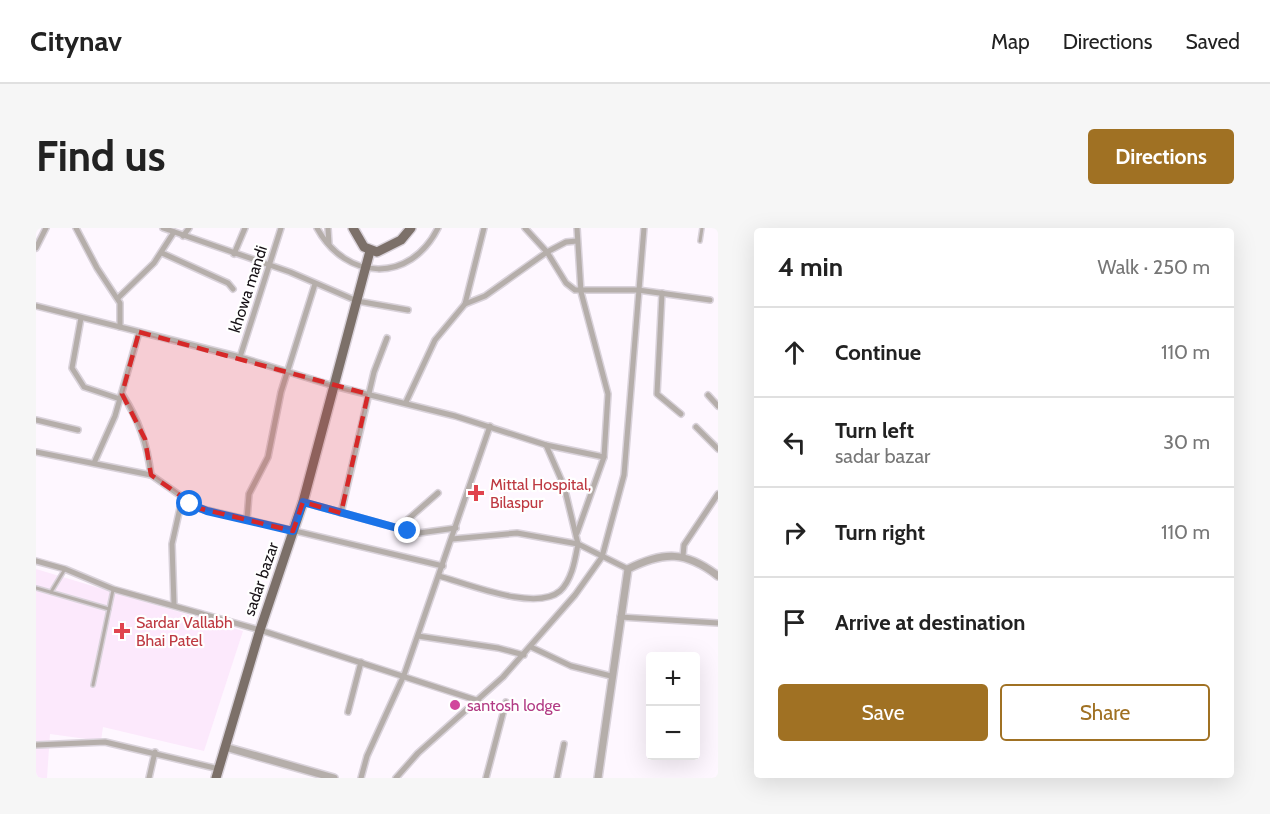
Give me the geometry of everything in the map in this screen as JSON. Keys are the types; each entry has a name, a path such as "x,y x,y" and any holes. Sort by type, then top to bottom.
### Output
{"main road":[{"path":"353,228 359,241 370,251 391,247 411,228"},
{"name":"sadar bazar","path":"217,774 260,630 303,502 370,251"}],"street":[{"path":"36,248 46,228"},
{"path":"76,228 97,268 118,298 122,309 120,327"},
{"path":"163,228 271,265 357,301 408,310"},
{"path":"183,236 189,228"},
{"path":"234,254 245,228"},
{"name":"khowa mandi","path":"240,357 271,265 280,228"},
{"path":"317,228 329,246 343,258 366,267 383,269 404,263 430,242 438,228"},
{"path":"328,228 329,246"},
{"path":"406,402 435,340 465,304 484,228"},
{"path":"525,228 547,252 566,283 581,292 638,290 710,300"},
{"path":"577,228 581,292 608,394 604,457 577,533"},
{"path":"396,778 432,740 480,701 524,655 575,595 602,557 624,476 645,228"},
{"path":"118,298 162,253 174,232"},
{"path":"465,304 485,296 547,252 566,242 577,241"},
{"path":"162,253 228,283 233,289"},
{"path":"248,519 249,494 268,457 287,371 315,284"},
{"path":"662,293 657,394 681,414"},
{"path":"36,306 240,357 334,386 406,402 546,445 604,457"},
{"path":"81,318 72,368 84,387 121,396 137,416 145,439 151,475"},
{"path":"94,463 121,396 139,332"},
{"path":"341,513 368,394 387,338"},
{"path":"708,395 718,406"},
{"path":"36,420 78,430"},
{"path":"361,778 367,756 404,675 490,426"},
{"path":"696,427 718,448"},
{"path":"439,576 523,598 542,600 561,590 568,580 578,544 577,533 564,486 546,445"},
{"path":"36,453 151,475 182,499 198,508 443,566"},
{"path":"397,529 438,493"},
{"path":"683,556 684,545 718,495"},
{"path":"174,604 172,543 182,499"},
{"path":"303,502 397,529 419,533 456,528"},
{"path":"452,539 517,533 578,544 628,569"},
{"path":"628,569 644,561 683,556 697,561 718,576"},
{"path":"36,561 65,569 113,589 174,604 260,630 480,701"},
{"path":"598,778 628,569"},
{"path":"620,617 718,623"},
{"path":"418,636 498,648 524,655"},
{"path":"531,647 571,666 611,676"},
{"path":"348,712 361,662"},
{"path":"486,778 506,702"},
{"path":"36,745 95,741 155,752 217,774"},
{"path":"557,778 564,744"},
{"path":"225,747 334,778"},
{"path":"149,778 155,752"}],"lane":[{"path":"700,241 702,228"},
{"path":"51,592 65,569"},
{"path":"36,588 109,609"},
{"path":"93,685 113,589"}],"highlighted area":[{"path":"139,332 368,394 341,513 303,502 293,531 198,508 151,475 145,439 122,394"}],"shaded area":[{"path":"36,569 243,631 204,751 103,727 101,741 50,734 47,778 36,778"}],"place":[{"name":"Mittal Hospital, Bilaspur","path":"476,493"},
{"name":"Sardar Vallabh Bhai Patel","path":"122,631"},
{"name":"santosh lodge","path":"455,705"}],"route":[{"path":"190,504 207,511 293,531 303,502 408,531"}]}
